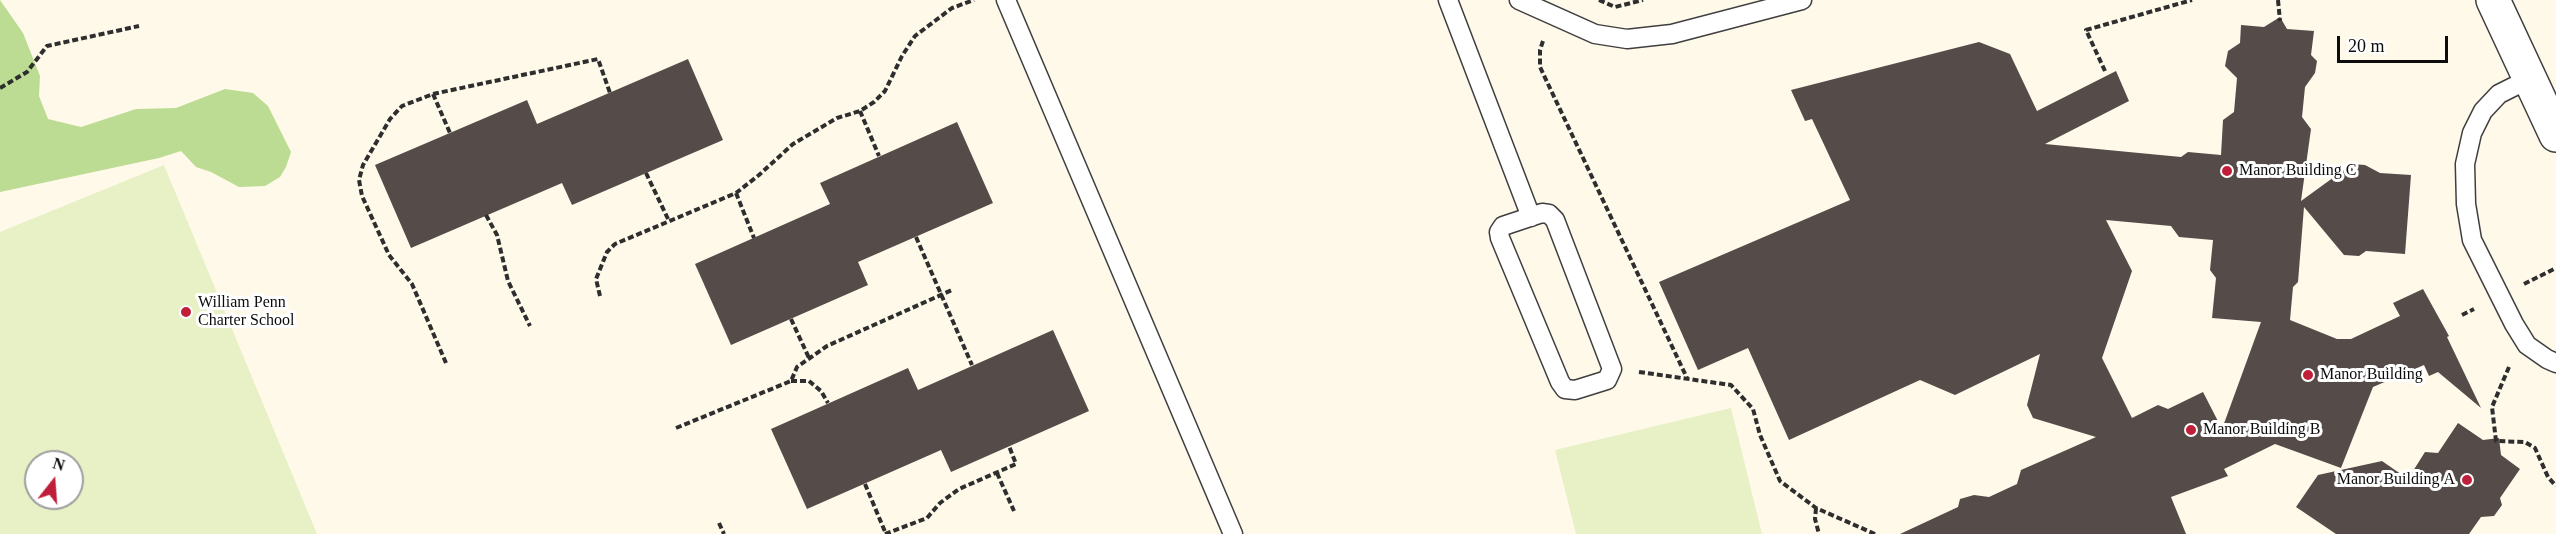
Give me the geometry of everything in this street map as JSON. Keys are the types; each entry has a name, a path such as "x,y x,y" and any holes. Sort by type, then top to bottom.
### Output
{"street":[{"path":"2493,0 2556,135"}],"lane":[{"path":"1006,0 1233,534"},
{"path":"1448,0 1531,217"},
{"path":"1519,0 1595,34 1627,39 1672,34 1802,0"},
{"path":"2529,79 2499,94 2483,111 2472,133 2465,164 2466,204 2472,240 2514,324 2527,345 2556,363"},
{"path":"1549,214 1555,220 1612,369 1607,380 1575,390 1565,389 1560,382 1500,238 1499,232 1503,226 1531,217 1549,214"}],"path":[{"path":"600,296 596,279 607,252 615,244 736,193 793,144 837,118 860,111 874,102 885,91 902,56 915,36 952,8 974,0"},
{"path":"1599,0 1615,7 1643,0"},
{"path":"1612,0 1615,7"},
{"path":"2105,71 2086,30 2192,0"},
{"path":"2278,0 2280,21"},
{"path":"1551,14 1540,50 1540,67 1687,378"},
{"path":"0,88 27,72 47,46 139,26"},
{"path":"446,363 412,284 389,255 362,196 359,180 363,165 390,119 402,106 434,94 598,59 610,93"},
{"path":"434,94 450,133"},
{"path":"860,111 879,156"},
{"path":"646,173 669,220"},
{"path":"736,193 754,238"},
{"path":"486,215 497,235 508,281 530,326"},
{"path":"916,237 972,365"},
{"path":"2532,280 2556,268"},
{"path":"791,381 796,367 827,346 952,290"},
{"path":"791,319 809,358"},
{"path":"2509,367 2492,407 2496,441 2525,442 2535,448 2548,477 2556,486"},
{"path":"1612,369 1731,385 1753,409 1760,435 1780,481 1816,508 1875,534"},
{"path":"676,428 791,381 809,381 821,391 828,403"},
{"path":"865,484 886,534 927,518 940,503 959,489 1016,464 1009,446"},
{"path":"997,473 1014,511"},
{"path":"1816,508 1815,519 1819,534"},
{"path":"719,523 724,534"}],"green space":[{"path":"0,0 23,33 40,76 39,96 48,119 81,127 136,109 176,108 225,89 253,93 268,106 291,152 280,177 265,186 239,187 196,167 181,151 159,158 0,192"},
{"path":"164,165 317,534 0,534 0,232"},
{"path":"1731,408 1762,534 1576,534 1555,450"}],"building":[{"path":"2280,17 2287,29 2314,31 2311,55 2317,61 2315,73 2305,87 2302,117 2311,129 2301,201 2352,164 2365,165 2380,173 2411,175 2405,254 2366,251 2359,256 2344,255 2304,207 2298,282 2293,287 2290,320 2337,339 2351,339 2400,316 2393,303 2423,289 2449,336 2447,337 2481,408 2438,372 2429,376 2424,365 2373,387 2341,468 2275,444 2224,469 2228,476 2171,497 2186,534 1900,534 1958,507 1960,499 1974,495 1989,497 2017,484 2021,470 2096,437 2033,418 2027,405 2040,354 1955,395 1920,380 1789,440 1748,348 1698,370 1659,282 1850,200 1812,119 1805,121 1791,90 1979,42 2010,54 2037,111 2116,71 2129,101 2045,144 2181,157 2188,152 2221,155 2223,120 2234,112 2237,78 2225,66 2228,51 2240,43 2241,25 2264,27","holes":["2106,220 2171,226 2179,237 2213,240 2210,270 2216,278 2212,318 2261,322 2222,429 2203,392 2168,409 2158,405 2132,418 2102,358 2132,271"]},
{"path":"688,59 723,140 572,205 562,183 411,248 375,165 527,100 537,124"},
{"path":"957,122 993,203 858,262 868,285 731,345 695,264 830,204 820,183"},
{"path":"1053,330 1089,411 951,472 941,450 807,509 771,429 908,368 918,390"},
{"name":"Manor Building A","path":"2458,423 2483,440 2499,438 2501,455 2520,469 2500,498 2502,505 2494,516 2481,517 2469,534 2336,534 2296,507 2318,475 2382,461 2408,479 2425,452 2438,453"}],"place":[{"name":"Manor Building C","path":"2227,171"},
{"name":"William Penn Charter School","path":"186,312"},
{"name":"Manor Building","path":"2308,375"},
{"name":"Manor Building B","path":"2191,430"},
{"name":"Manor Building A","path":"2467,480"}]}
